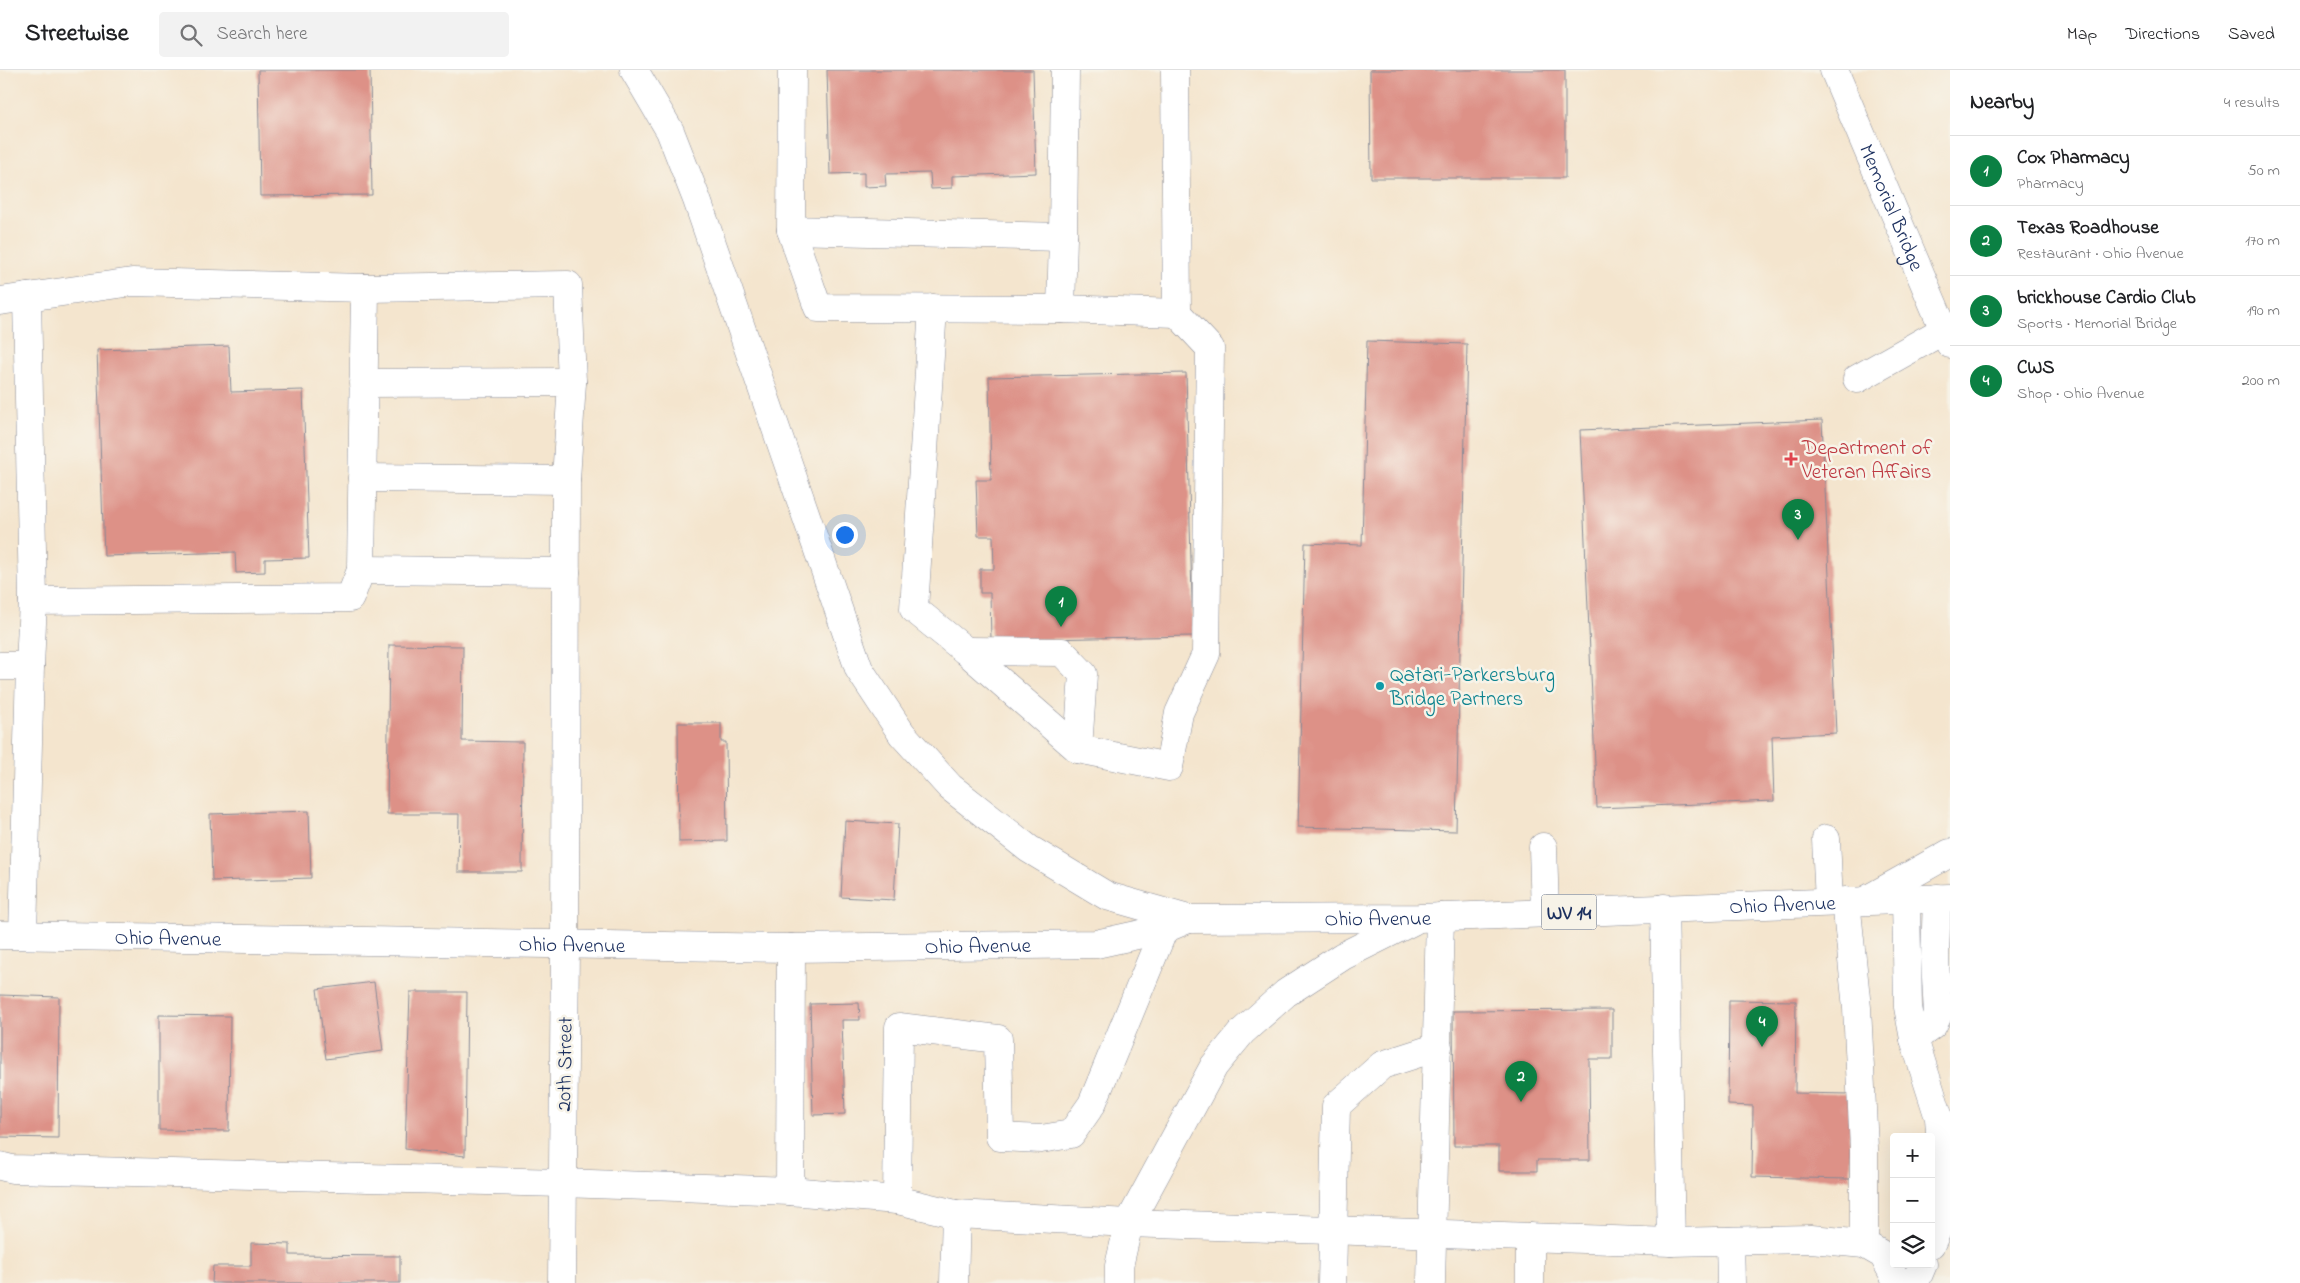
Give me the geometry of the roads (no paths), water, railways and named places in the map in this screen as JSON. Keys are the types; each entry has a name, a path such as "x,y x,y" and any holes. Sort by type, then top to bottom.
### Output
{"main road":[{"name":"WV 14","path":"634,70 670,131 697,200 858,669 902,734 950,787 1029,849 1107,896 1176,924"},
{"path":"792,70 790,230 818,308 1061,309 1177,312"},
{"path":"1061,309 1064,70"},
{"path":"933,308 914,609 966,651 1078,750 1169,767 1179,713 1206,654 1210,348 1177,312 1175,70"},
{"name":"Memorial Bridge","path":"1834,70 1947,337"},
{"path":"790,230 1063,237"},
{"path":"0,300 132,282 365,288 361,570 350,598 33,601"},
{"name":"20th Street","path":"365,288 568,285 572,382 566,480 562,1283"},
{"path":"11,935 33,601 27,297"},
{"path":"1857,379 1947,337"},
{"path":"363,383 572,382"},
{"path":"362,478 566,480"},
{"path":"361,570 566,572"},
{"path":"966,651 1062,652 1083,674 1078,750"},
{"path":"0,666 30,666"},
{"path":"1826,839 1847,901 1858,1017 1864,1148 1864,1244"},
{"path":"1543,847 1545,913"},
{"path":"1847,901 1950,853"},
{"name":"Ohio Avenue","path":"11,935 792,948 1096,944 1176,924 1430,917 1943,898"},
{"path":"1914,1039 1933,1025 1938,1015 1935,958 1943,898"},
{"path":"1906,899 1908,1007 1914,1039 1940,1089 1939,1118 1942,1158 1939,1226 1935,1235"},
{"path":"1664,908 1670,1242"},
{"path":"1119,1283 1119,1266 1129,1223 1214,1066 1242,1032 1286,993 1343,956 1430,917 1438,1047 1431,1283"},
{"path":"897,1200 899,1027 998,1039 1000,1137 1041,1139 1071,1134 1092,1104 1176,924"},
{"path":"790,1192 792,948"},
{"path":"1332,1283 1336,1106 1382,1065 1438,1047"},
{"path":"0,1166 12,1170 562,1183 790,1192 897,1200 956,1214 1129,1223 1670,1242 1811,1239 1864,1244 1883,1255 1898,1283"},
{"path":"954,1283 956,1214"},
{"path":"1530,1237 1530,1283"},
{"path":"1730,1241 1731,1283"},
{"path":"1914,1283 1921,1268"}],"place":[{"name":"Department of Veteran Affairs","path":"1791,459"},
{"name":"brickhouse Cardio Club","path":"1798,540"},
{"name":"Cox Pharmacy","path":"1061,627"},
{"name":"Qatari-Parkersburg Bridge Partners","path":"1380,686"},
{"name":"CWS","path":"1762,1047"},
{"name":"Texas Roadhouse","path":"1521,1102"}]}
